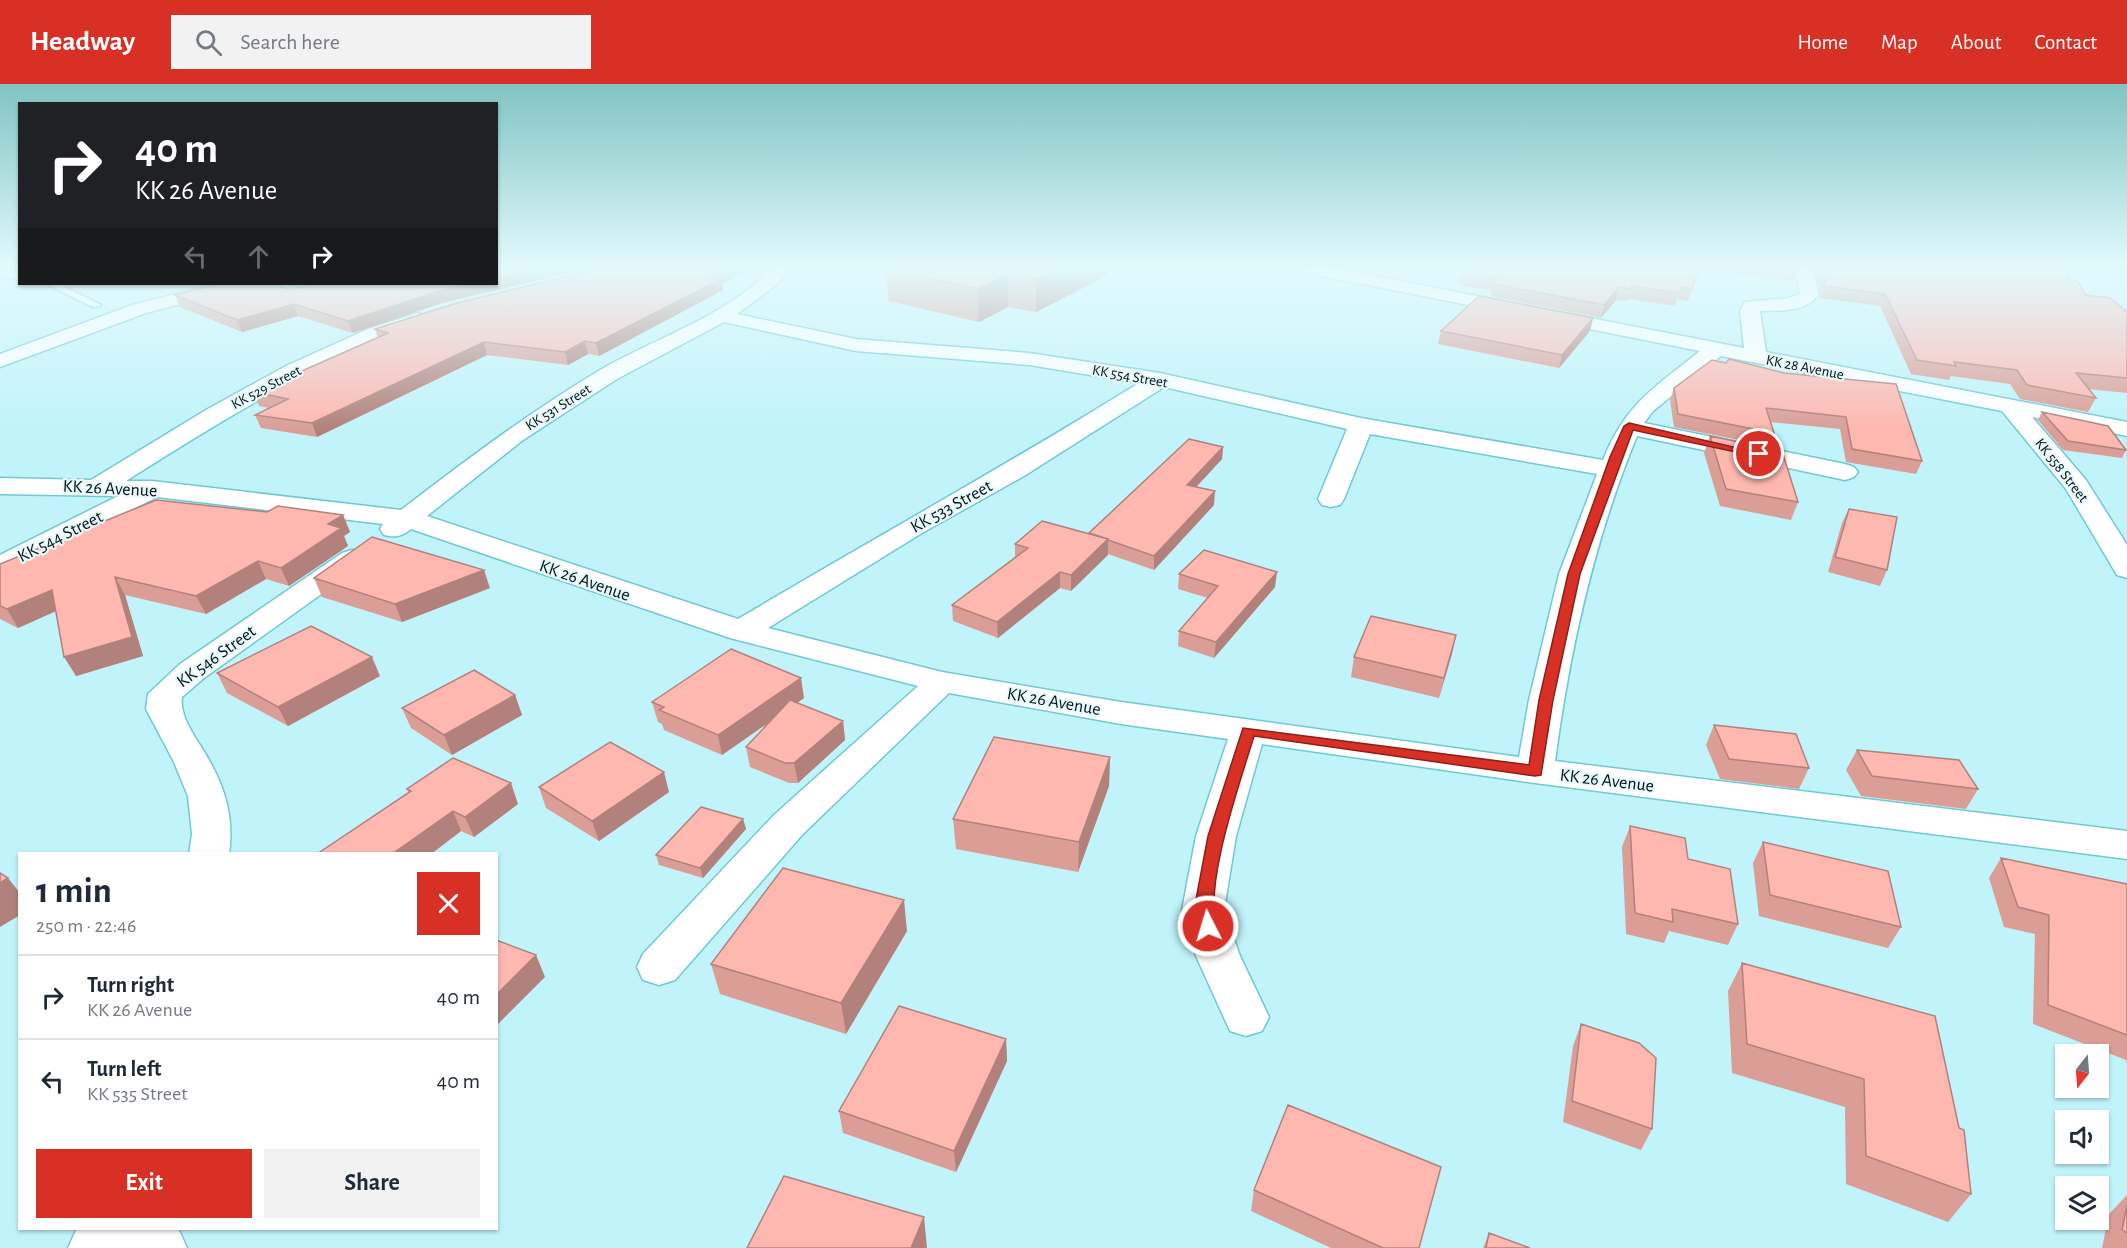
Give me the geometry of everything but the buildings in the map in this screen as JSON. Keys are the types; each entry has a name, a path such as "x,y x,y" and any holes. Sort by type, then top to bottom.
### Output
{"street":[{"path":"0,361 103,322"},
{"name":"KK 529 Street","path":"99,486 260,388 351,344 410,322"},
{"name":"KK 531 Street","path":"409,519 514,435 609,374 709,322"},
{"name":"KK 554 Street","path":"750,322 856,345 1029,359 1160,380 1361,425 1613,469"},
{"name":"KK 28 Avenue","path":"1577,322 2127,429"},
{"path":"1751,322 1756,358"},
{"path":"1535,771 1546,700 1574,574 1629,426 1645,406 1715,350"},
{"name":"KK 533 Street","path":"741,631 912,527 1015,471 1160,380"},
{"name":"KK 558 Street","path":"2010,406 2078,486 2127,569"},
{"path":"1330,499 1361,425"},
{"path":"1629,426 1845,472"},
{"name":"KK 26 Avenue","path":"0,486 99,486 152,489 409,519 741,631 942,682 1248,731 1535,771 2127,845"},
{"name":"KK 544 Street","path":"0,566 152,489"},
{"name":"KK 546 Street","path":"209,852 213,837 208,794 163,709 165,694 192,671 409,519"},
{"path":"659,967 788,825 942,682"},
{"path":"1246,1017 1218,956 1203,910 1216,836 1248,731"},
{"path":"96,1248 117,1230"},
{"path":"120,1230 159,1248"}],"route":[{"path":"1208,926 1203,910 1216,836 1248,731 1535,771 1546,700 1574,574 1629,426 1759,454"}]}
